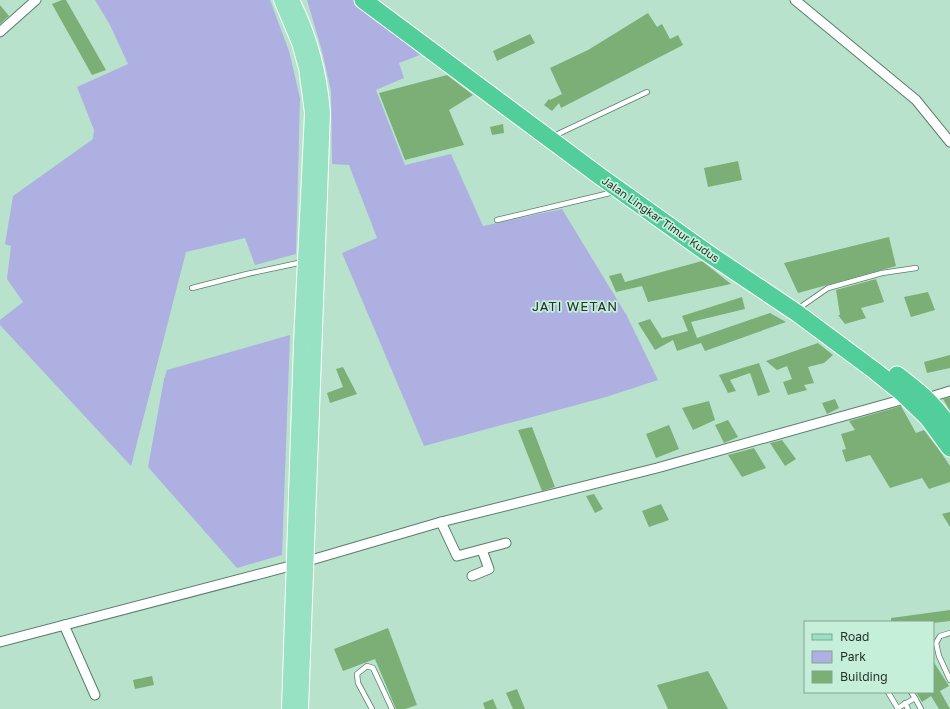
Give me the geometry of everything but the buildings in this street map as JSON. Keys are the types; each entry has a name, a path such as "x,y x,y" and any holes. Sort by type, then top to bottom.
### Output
{"highway":[{"name":"Jalan Lingkar Timur Kudus","path":"363,0 620,190 706,252 797,313 875,371 908,398 928,418 950,448"},
{"name":"Jalan Lingkar Timur Kudus","path":"376,0 558,134 881,362 927,398 939,410 950,428"}],"main road":[{"path":"281,0 299,43 306,68 312,113 305,261 300,563 301,709"},
{"path":"289,709 300,563 323,113 321,90 310,40 292,0"}],"street":[{"path":"0,32 36,0"},
{"path":"795,0 916,100 950,142"},
{"path":"927,398 950,390"},
{"path":"0,642 300,563 441,522 657,468 908,398"},
{"path":"441,522 457,556 506,543"},
{"path":"472,576 489,569 482,550"},
{"path":"64,625 95,695"}],"lane":[{"path":"558,134 647,92"},
{"path":"497,220 620,190"},
{"path":"192,288 305,261"},
{"path":"802,306 828,288 882,273 916,268"},
{"path":"950,633 940,636 936,642 939,656 950,680"},
{"path":"372,709 358,683 357,674 367,666 373,668 392,709"},
{"path":"889,693 898,709 905,703 915,698"},
{"path":"912,693 921,709"},
{"path":"905,703 908,709"}],"green space":[{"path":"95,0 270,0 289,51 300,98 296,254 255,265 245,238 186,252 131,466 0,325 0,320 23,302 7,279 11,246 5,244 13,196 93,139 94,130 77,87 128,64 110,25"},
{"path":"307,0 354,0 420,55 399,63 404,78 376,90 405,165 451,154 483,226 562,209 627,316 658,380 606,397 424,446 342,253 377,238 349,165 332,164 331,91 322,51"},
{"path":"290,335 282,555 237,568 148,467 164,379 167,370"}],"district":[{"name":"JATI WETAN","path":"575,306"}]}
